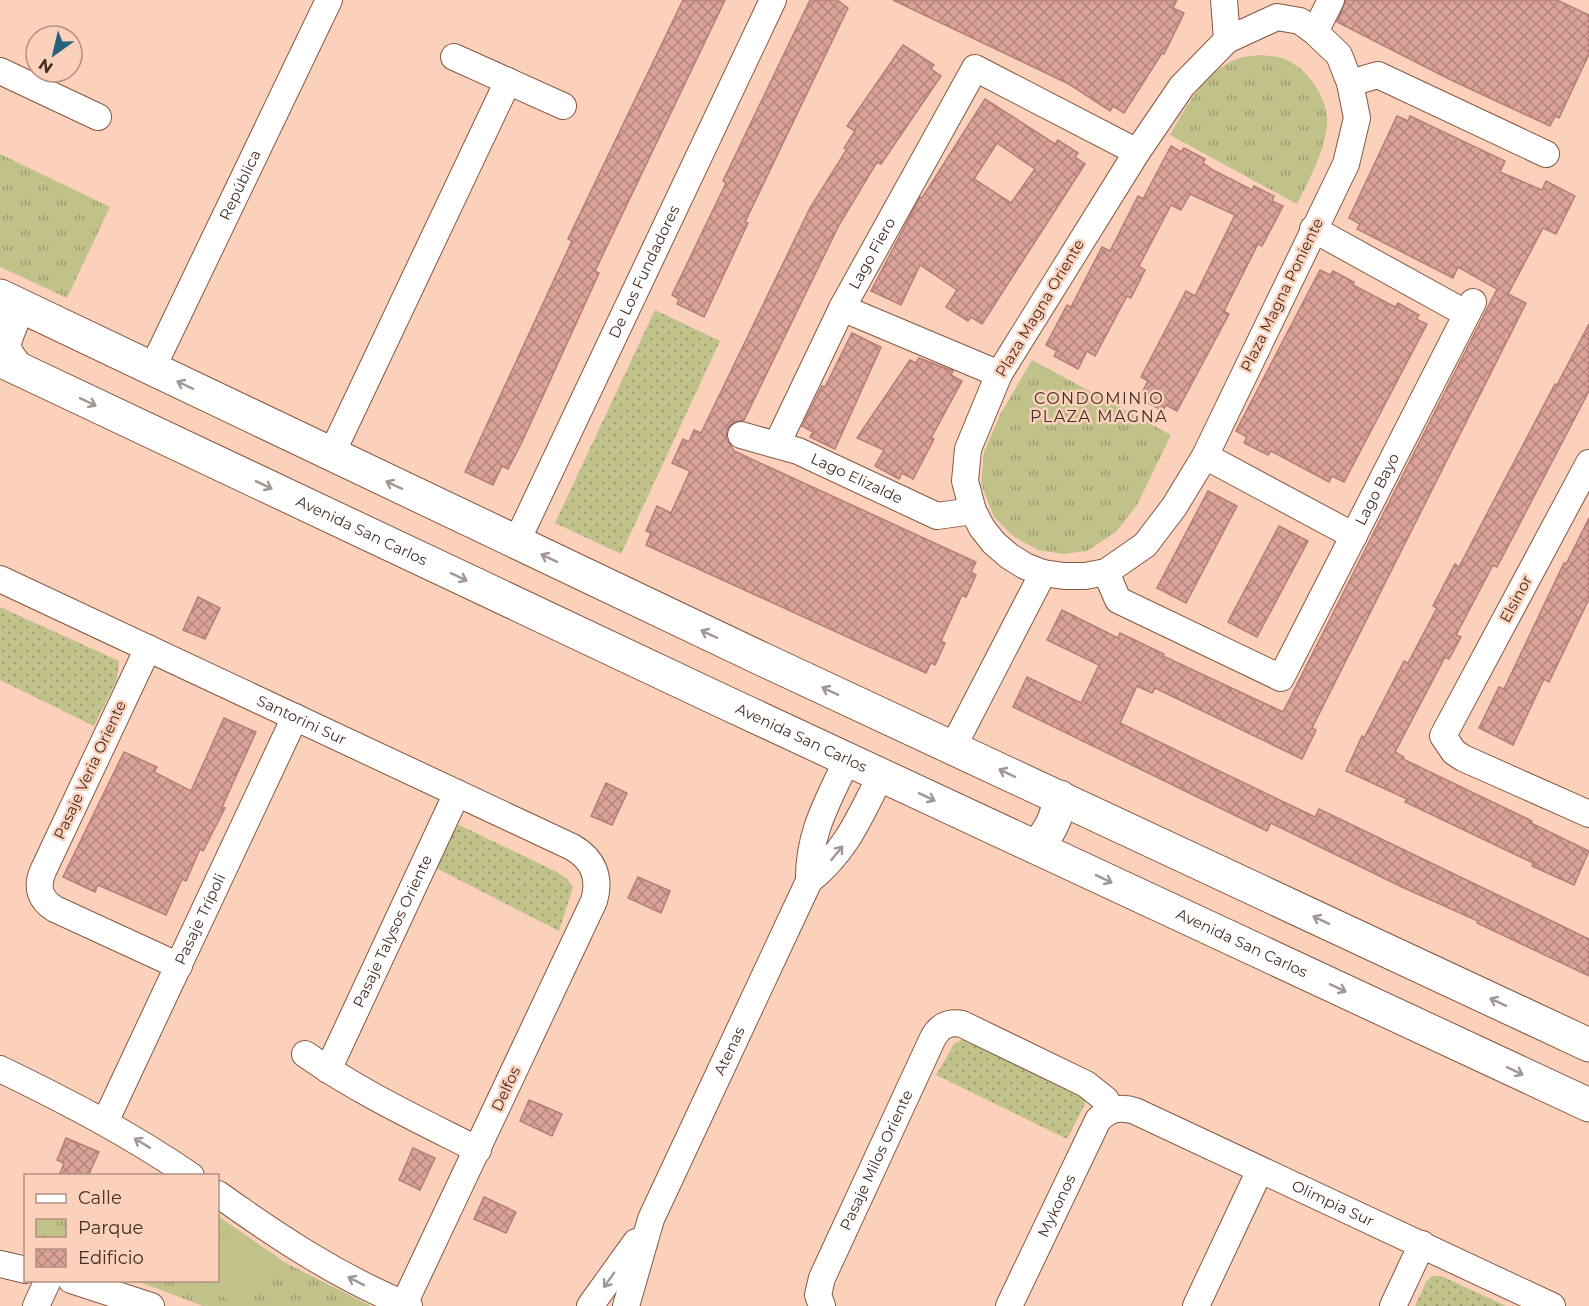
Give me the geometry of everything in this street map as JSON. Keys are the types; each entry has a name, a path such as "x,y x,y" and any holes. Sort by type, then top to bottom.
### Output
{"main road":[{"name":"Avenida San Carlos","path":"1589,1045 516,543 47,318 4,314 3,344 9,364 847,760 1589,1106"},
{"path":"1036,847 1053,825 1060,797"}],"street":[{"name":"República","path":"152,369 329,0"},
{"name":"De Los Fundadores","path":"516,543 773,0"},
{"path":"1224,0 1227,40"},
{"path":"1315,32 1330,0"},
{"name":"Plaza Magna Oriente","path":"1106,572 1085,576 1043,573 1025,566 994,543 982,528 973,511 965,481 968,449 999,374 1137,152 1182,86 1227,40 1281,8"},
{"name":"Plaza Magna Poniente","path":"1106,572 1146,545 1174,507 1205,456 1346,164 1357,118 1350,83 1339,55 1315,32 1281,8"},
{"path":"454,57 563,106"},
{"name":"Lago Fiero","path":"777,444 842,308 975,68 1137,152"},
{"path":"0,71 98,117"},
{"path":"1350,83 1378,75 1546,154"},
{"path":"331,455 508,81"},
{"name":"Lago Bayo","path":"1106,572 1118,600 1281,678 1470,308 1313,229"},
{"path":"842,308 999,374"},
{"name":"Lago Elizalde","path":"741,435 798,451 937,516 973,511"},
{"path":"1205,456 1354,536"},
{"name":"Elsinor","path":"1589,463 1443,736 1454,752 1463,759 1589,814"},
{"path":"953,747 1043,573"},
{"name":"Santorini Sur","path":"0,579 582,853 590,861 595,871"},
{"name":"Pasaje Veria Oriente","path":"148,648 43,871 39,886 44,900 55,909 179,966"},
{"name":"Pasaje Trípoli","path":"105,1122 296,717"},
{"name":"Atenas","path":"809,881 811,847 817,826 847,760"},
{"name":"Atenas","path":"626,1306 651,1219 809,881 837,854 849,838 881,775"},
{"name":"Pasaje Talysos Oriente","path":"328,1070 457,793"},
{"name":"Delfos","path":"407,1305 594,901 597,881 595,871"},
{"name":"Pasaje Milos Oriente","path":"821,1305 818,1295 822,1278 935,1032 949,1023 955,1022 968,1026 1086,1084 1106,1100 1111,1110"},
{"path":"305,1054 384,1103 478,1150"},
{"path":"0,1069 105,1122 158,1153 188,1174"},
{"name":"Olimpia Sur","path":"1111,1110 1135,1111 1552,1306"},
{"name":"Mykonos","path":"1009,1306 1098,1120 1111,1110"},
{"path":"1196,1306 1260,1170"},
{"path":"219,1195 304,1254 407,1305"},
{"name":"Atenas","path":"590,1306 651,1219"},
{"path":"1393,1306 1422,1244"},
{"path":"0,1264 24,1270"},
{"path":"36,1306 48,1282"},
{"path":"74,1282 151,1306"}],"green space":[{"path":"1260,55 1281,58 1301,69 1321,95 1325,106 1327,126 1323,146 1297,204 1170,135 1198,91 1215,72 1237,59"},
{"path":"0,154 110,207 67,298 0,267"},
{"path":"655,310 720,341 621,554 555,523"},
{"path":"1032,360 1171,435 1137,505 1116,532 1087,551 1063,554 1038,550 1014,537 994,517 981,484 984,452 1000,415"},
{"path":"0,607 119,661 117,679 94,726 0,680"},
{"path":"455,823 567,879 573,887 559,931 436,868"},
{"path":"965,1038 1086,1095 1085,1104 1067,1139 936,1075 954,1044"},
{"path":"219,1217 286,1263 371,1306 203,1306 140,1282 219,1282"},
{"path":"219,1232 271,1258 249,1306 243,1306 192,1282 219,1282"},
{"path":"1432,1276 1441,1276 1506,1306 1415,1306 1426,1282"}],"building":[{"path":"683,0 725,0 595,271 599,273 522,442 508,469 502,466 493,485 465,472 572,241 568,239"},
{"path":"810,0 837,0 848,8 745,222 748,223 704,317 677,304 679,299 672,295 726,183 723,181"},
{"path":"893,0 1177,0 1173,8 1184,13 1164,54 1162,53 1124,113 1113,106 1110,111 1069,84"},
{"path":"1346,0 1557,0 1589,15 1589,54 1559,118 1555,116 1550,126 1451,80 1337,22"},
{"path":"903,45 934,65 931,69 941,76 881,164 877,162 839,225 744,420 730,425 726,438 734,451 976,562 971,572 976,575 966,597 962,595 941,641 945,643 935,665 931,663 926,673 646,545 651,533 646,531 657,506 671,513 690,471 672,463 683,439 689,442 694,430 701,433 810,208 847,149 844,148 855,131 847,126"},
{"path":"985,99 1055,144 1058,140 1078,153 1075,157 1085,164 982,324 971,317 968,321 946,307 957,290 920,265 901,305 871,291 920,197 922,198","holes":["997,143 1035,169 1011,203 974,179"]},
{"path":"1397,116 1408,121 1410,116 1505,161 1500,172 1542,190 1546,181 1575,196 1556,234 1543,228 1508,294 1526,303 1312,728 1316,730 1302,759 1155,688 1152,693 1137,686 1120,723 1315,817 1319,809 1589,939 1589,976 1271,823 1267,831 1013,707 1027,677 1081,703 1099,665 1047,640 1062,610 1118,638 1120,633 1164,654 1163,656 1283,712 1497,289 1458,267 1453,278 1357,229 1360,224 1349,218"},
{"path":"1171,146 1181,152 1184,148 1205,159 1203,163 1213,170 1252,190 1254,186 1274,196 1272,201 1283,206 1262,246 1258,244 1224,311 1229,314 1177,411 1166,405 1163,411 1139,398 1148,381 1141,377 1186,291 1195,296 1235,215 1190,194 1181,210 1171,205 1139,266 1145,270 1131,298 1127,296 1095,356 1087,351 1078,369 1054,356 1057,351 1046,345 1067,305 1071,307 1102,247 1110,251 1138,196 1143,199"},
{"path":"1320,270 1330,275 1333,271 1354,282 1353,285 1395,307 1398,303 1419,315 1416,319 1427,324 1344,482 1332,476 1329,482 1271,451 1268,455 1244,443 1247,437 1236,431"},
{"path":"1589,324 1589,391 1497,567 1493,565 1456,635 1461,637 1449,659 1445,657 1395,752 1404,757 1403,759 1589,851 1574,885 1405,802 1407,799 1346,771 1362,736 1364,738 1404,661 1408,663 1437,608 1433,606 1455,564 1459,567"},
{"path":"852,333 881,347 835,449 810,437 813,432 802,426"},
{"path":"919,358 953,371 951,375 962,381 931,438 934,439 913,479 902,473 899,479 875,466 884,450 857,438 910,360 916,363"},
{"path":"1208,491 1237,506 1186,603 1157,588"},
{"path":"1589,518 1589,599 1549,682 1544,679 1513,745 1479,728 1499,687 1504,689 1564,563 1566,564"},
{"path":"1279,526 1308,541 1257,637 1228,622"},
{"path":"198,597 220,608 205,639 183,630"},
{"path":"224,718 256,732 222,807 225,808 203,851 200,849 186,881 182,879 166,915 98,885 95,892 63,877 124,752 157,767 154,772 191,791"},
{"path":"606,783 627,793 612,825 591,816"},
{"path":"638,877 670,891 661,913 628,898"},
{"path":"529,1100 562,1114 552,1136 520,1121"},
{"path":"66,1138 99,1152 89,1174 60,1174 64,1163 57,1160"},
{"path":"413,1148 435,1158 420,1190 399,1180"},
{"path":"484,1197 516,1212 506,1233 474,1219"}],"district":[{"name":"CONDOMINIO PLAZA MAGNA","path":"1099,407"}]}
